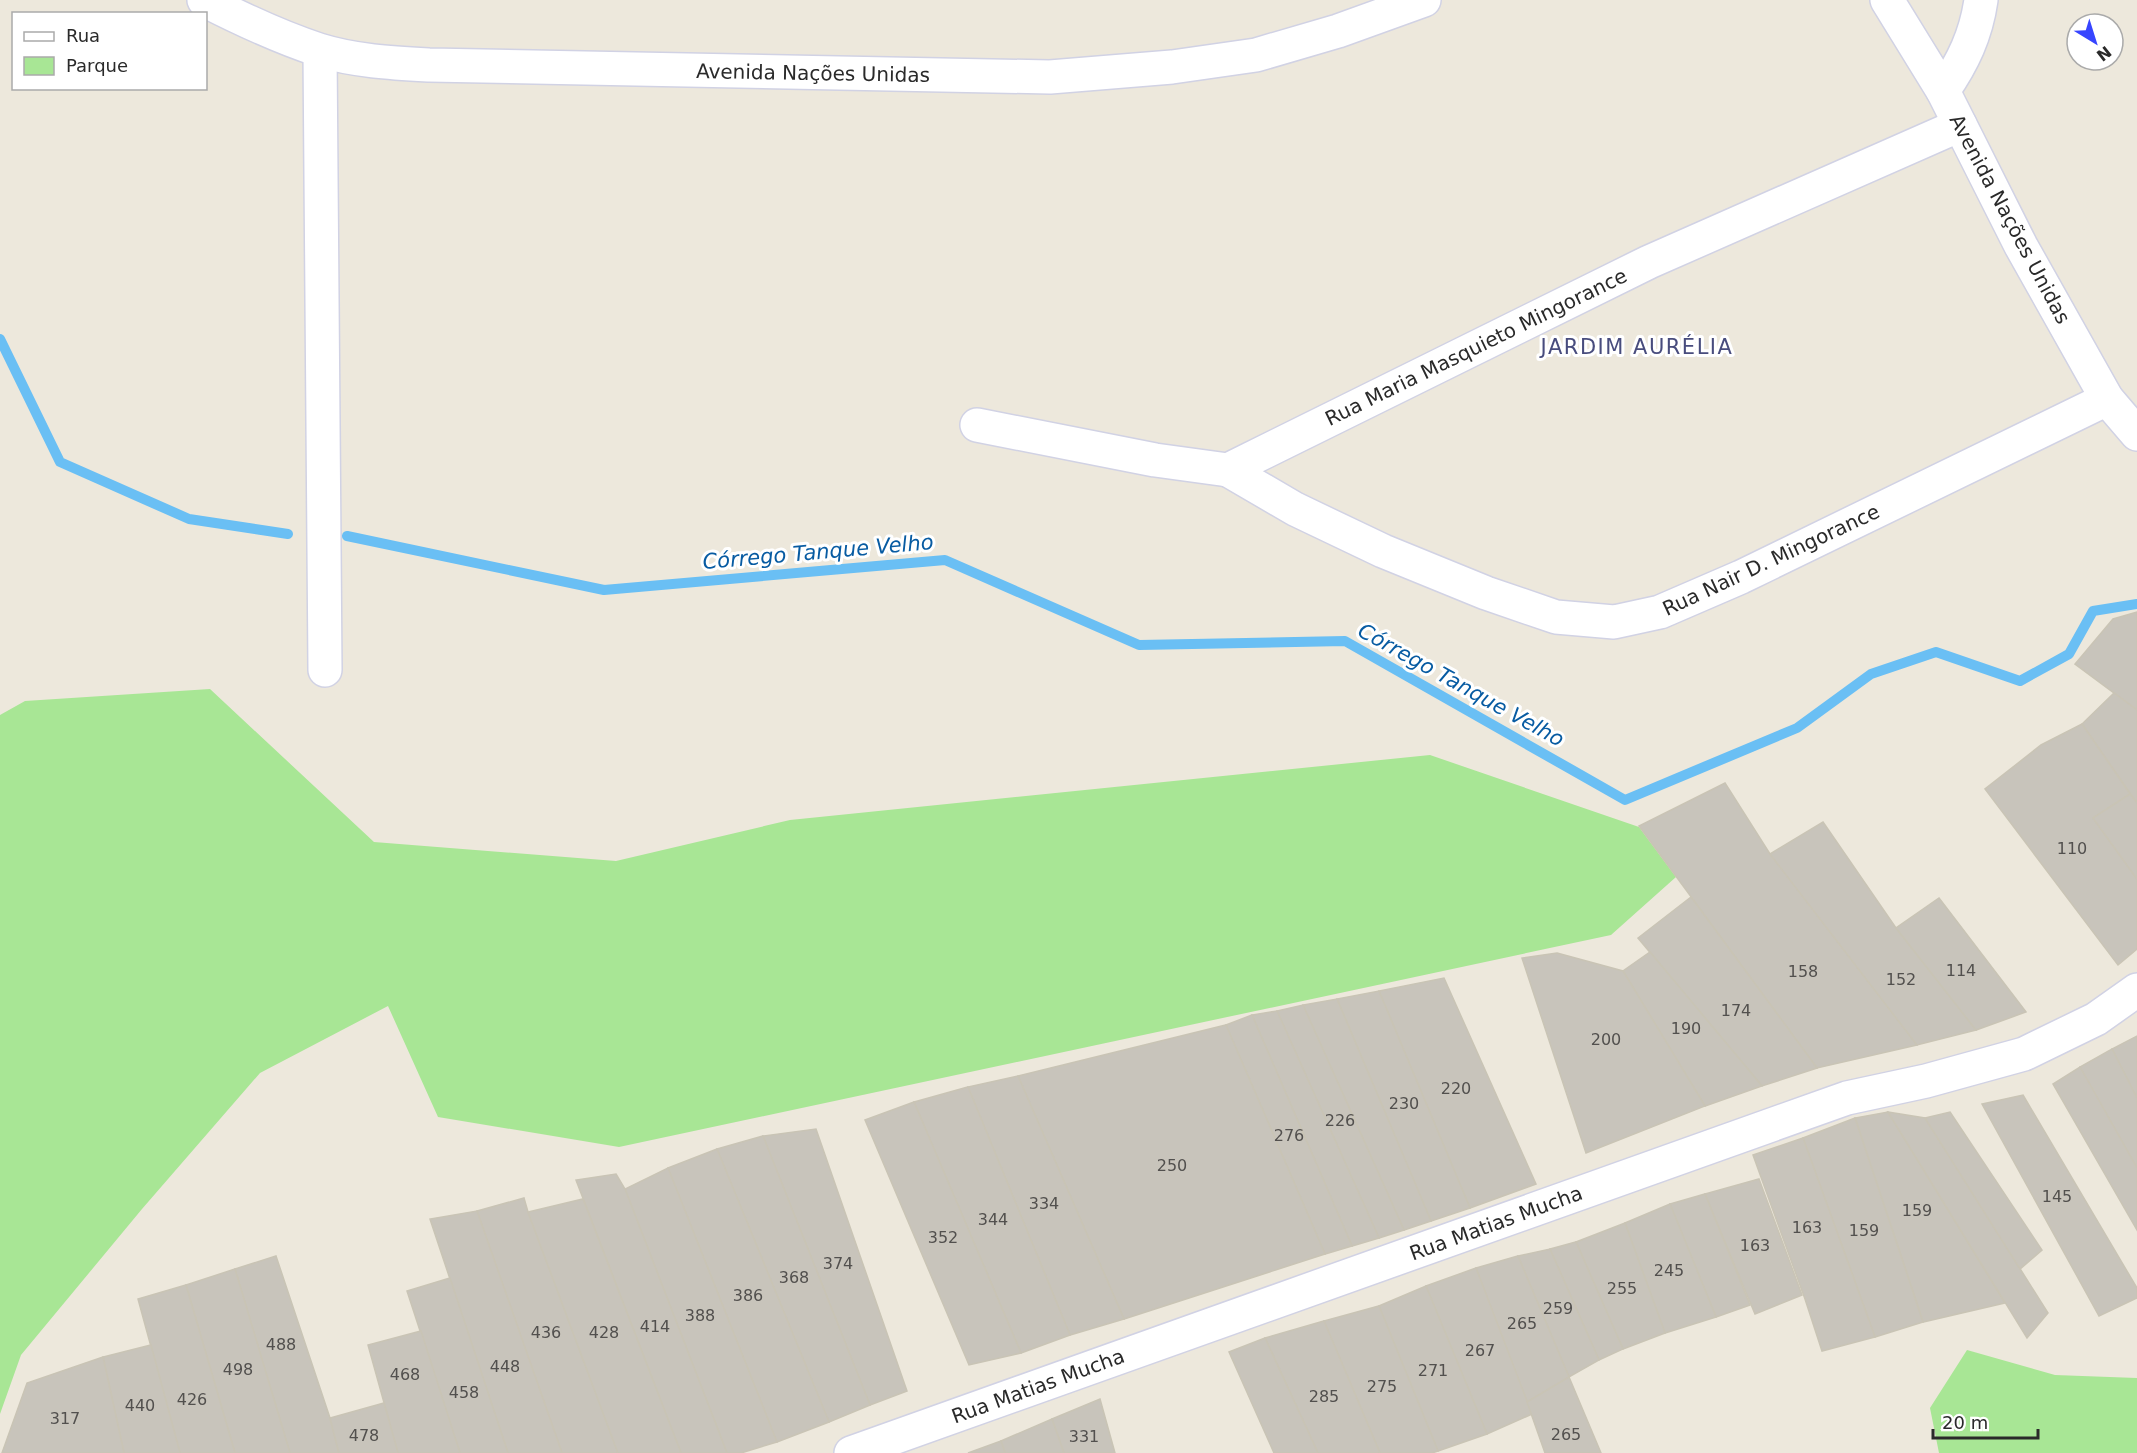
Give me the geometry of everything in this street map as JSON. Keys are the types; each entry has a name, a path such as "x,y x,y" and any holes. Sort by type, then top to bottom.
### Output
{"street":[{"name":"Avenida Nações Unidas","path":"204,0 250,24 320,51 374,61 429,65 1050,78 1172,67 1256,55 1338,31 1424,0"},
{"name":"Avenida Nações Unidas","path":"1887,0 1943,91 2021,246 2107,399 2137,434"},
{"path":"1943,91 1960,66 1970,45 1981,0"},
{"path":"320,51 325,670"},
{"name":"Rua Maria Masquieto Mingorance","path":"1228,470 1649,262 1960,125"},
{"name":"Rua Nair D. Mingorance","path":"1228,470 1295,509 1383,551 1486,593 1556,617 1614,622 1660,612 1742,577 2107,399"},
{"path":"977,425 1155,460 1228,470"},
{"name":"Rua Matias Mucha","path":"851,1453 1847,1098 1926,1081 2024,1054 2096,1019 2137,990"}],"green space":[{"path":"210,689 374,842 616,861 790,820 1430,755 1639,827 1676,877 1611,935 619,1147 438,1117 388,1006 260,1073 142,1209 21,1355 0,1414 0,715 25,701"},
{"path":"1967,1350 2055,1375 2137,1378 2137,1453 1939,1453 1930,1408"}],"building":[{"path":"2137,612 2137,710 2075,664 2113,619"},
{"path":"2114,693 2137,710 2137,803 2082,724"},
{"path":"2082,724 2130,794 2093,818 2137,879 2137,949 2118,965 1985,789 2041,745"},
{"path":"1725,783 1770,854 1917,1045 1817,1068 1639,826"},
{"path":"2130,794 2137,803 2137,879 2093,818"},
{"path":"1823,822 1896,928 1976,1030 1917,1045 1770,854"},
{"path":"1691,897 1817,1068 1762,1086 1638,938"},
{"path":"1939,898 2026,1012 1976,1030 1896,928"},
{"path":"1650,952 1762,1086 1705,1106 1623,971"},
{"path":"1557,953 1623,971 1705,1106 1586,1153 1522,958"},
{"path":"1444,978 1536,1184 1470,1208 1379,991"},
{"path":"1379,991 1470,1208 1431,1221 1337,999"},
{"path":"1337,999 1431,1221 1404,1230 1303,1005"},
{"path":"1303,1005 1404,1230 1379,1238 1277,1011"},
{"path":"1277,1011 1379,1238 1352,1246 1252,1015"},
{"path":"1252,1015 1352,1246 1325,1254 1226,1025"},
{"path":"1226,1025 1325,1254 1124,1319 1018,1076"},
{"path":"2137,1036 2137,1098 2112,1049"},
{"path":"2112,1049 2137,1098 2137,1168 2080,1067"},
{"path":"2080,1067 2137,1168 2137,1230 2053,1084"},
{"path":"1018,1076 1124,1319 1070,1335 968,1087"},
{"path":"968,1087 1070,1335 1021,1353 914,1102"},
{"path":"2023,1095 2137,1288 2137,1298 2099,1316 1982,1104"},
{"path":"914,1102 1021,1353 969,1365 865,1120"},
{"path":"1888,1112 2005,1303 1923,1322 1855,1118"},
{"path":"1888,1112 1925,1118 2048,1313 2027,1338"},
{"path":"1950,1112 2042,1250 2020,1269 1925,1118"},
{"path":"1855,1118 1923,1322 1875,1337 1803,1138"},
{"path":"816,1129 907,1391 870,1405 763,1136"},
{"path":"763,1136 870,1405 829,1422 717,1149"},
{"path":"1803,1138 1875,1337 1822,1351 1753,1155"},
{"path":"717,1149 829,1422 777,1442 668,1168"},
{"path":"668,1168 777,1442 741,1453 727,1453 625,1189"},
{"path":"616,1174 625,1189 727,1453 681,1453 576,1180"},
{"path":"1759,1179 1802,1295 1755,1314 1705,1194"},
{"path":"1705,1194 1750,1305 1716,1317 1670,1204"},
{"path":"524,1198 618,1453 562,1453 477,1211"},
{"path":"583,1199 681,1453 618,1453 528,1212"},
{"path":"1670,1204 1716,1317 1665,1333 1625,1223"},
{"path":"477,1211 562,1453 508,1453 430,1219"},
{"path":"1625,1223 1665,1333 1623,1349 1576,1242"},
{"path":"1576,1242 1623,1349 1599,1360 1550,1249"},
{"path":"1550,1249 1599,1360 1569,1377 1518,1256"},
{"path":"276,1256 330,1418 339,1453 290,1453 235,1269"},
{"path":"1518,1256 1569,1377 1527,1402 1476,1268"},
{"path":"1476,1268 1532,1414 1487,1434 1426,1286"},
{"path":"235,1269 290,1453 235,1453 186,1285"},
{"path":"450,1278 508,1453 460,1453 407,1291"},
{"path":"186,1285 235,1453 180,1453 138,1299"},
{"path":"1426,1286 1487,1434 1438,1451 1379,1306"},
{"path":"1379,1306 1438,1451 1380,1453 1324,1321"},
{"path":"1324,1321 1380,1453 1318,1453 1265,1338"},
{"path":"421,1331 460,1453 398,1453 368,1345"},
{"path":"1265,1338 1318,1453 1274,1453 1229,1352"},
{"path":"151,1345 180,1453 124,1453 103,1357"},
{"path":"103,1357 124,1453 2,1453 27,1383"},
{"path":"1569,1377 1601,1453 1545,1453 1527,1402"},
{"path":"1100,1399 1115,1453 1064,1453 1052,1419"},
{"path":"384,1403 398,1453 339,1453 330,1418"},
{"path":"1052,1419 1064,1453 1005,1453 1001,1441"},
{"path":"1001,1441 1005,1453 968,1453"}],"waterway":[{"name":"Córrego Tanque Velho","path":"0,339 60,462 189,519 288,534"},
{"name":"Córrego Tanque Velho","path":"347,536 604,590 945,560 1139,645 1345,641 1625,800 1797,728 1871,674 1936,652 2020,681 2069,654 2093,611 2137,604"}],"district":[{"name":"JARDIM AURÉLIA","path":"1637,347"}]}
